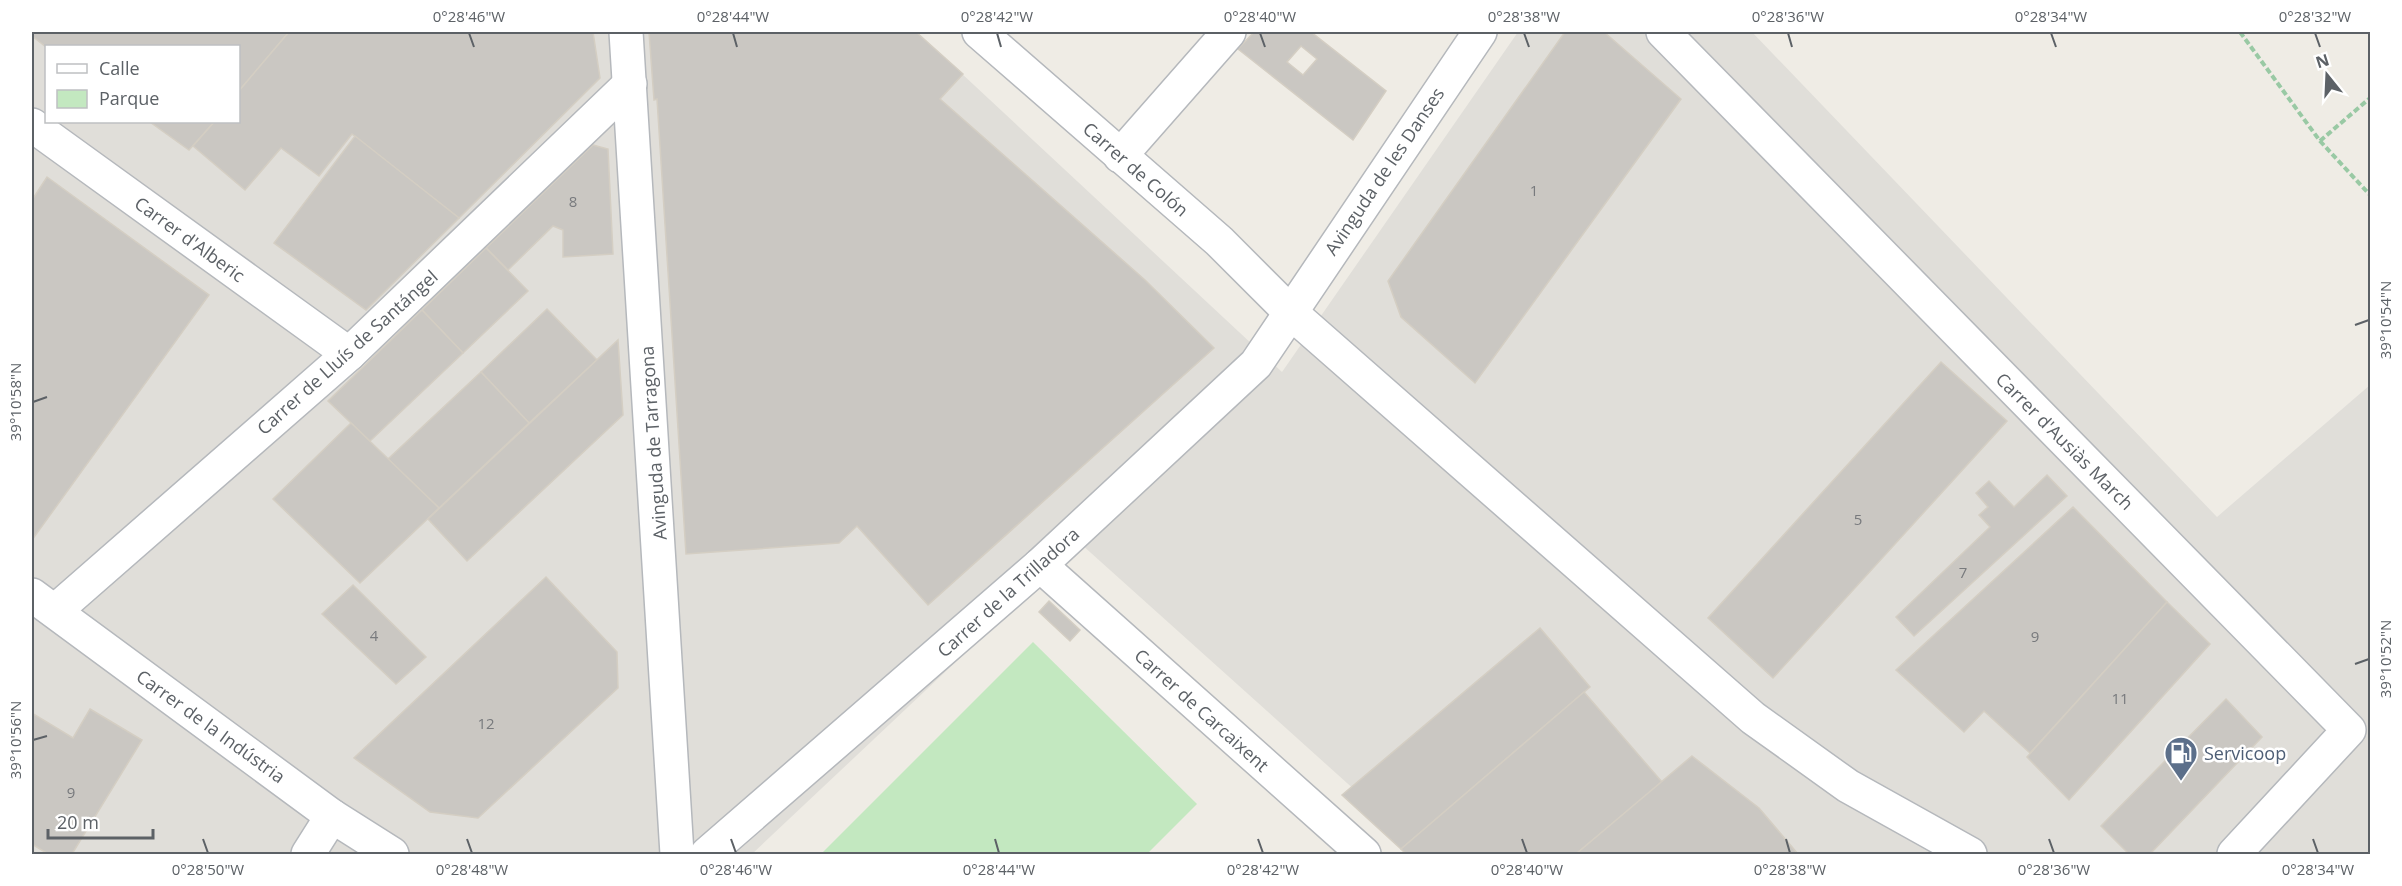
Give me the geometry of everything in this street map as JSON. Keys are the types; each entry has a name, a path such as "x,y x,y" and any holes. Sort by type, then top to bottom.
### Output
{"street":[{"name":"Avinguda de Tarragona","path":"626,32 677,855"},
{"name":"Carrer de Colón","path":"979,32 1219,241 1289,311 1753,718 1848,786 1970,855"},
{"path":"1120,156 1229,32"},
{"name":"Avinguda de les Danses","path":"1289,311 1479,32"},
{"name":"Carrer d'Ausiàs March","path":"1663,32 2349,730 2234,855"},
{"name":"Carrer de Lluís de Santángel","path":"43,603 350,354 630,84"},
{"name":"Carrer d'Alberic","path":"32,125 350,354"},
{"name":"Carrer de la Trilladora","path":"706,855 1040,565 1256,364 1289,311"},
{"name":"Carrer de Carcaixent","path":"1040,565 1364,855"},
{"name":"Carrer de la Indústria","path":"43,603 332,816 392,855"},
{"path":"308,855 332,816"}],"path":[{"path":"2240,32 2320,141 2370,195"},
{"path":"2320,141 2370,98"}],"shaded area":[{"path":"32,32 917,32 1282,372 1518,32 1752,32 2217,517 2370,385 2370,854 1426,854 1081,544 752,854 32,854"}],"green space":[{"path":"1033,642 1197,804 1147,854 821,854"}],"building":[{"path":"32,32 289,32 240,90 240,45 45,46 32,36"},
{"path":"289,32 593,32 600,78 459,218 352,134 319,176 281,148 245,190 193,146 213,123 240,123 240,90"},
{"path":"649,32 916,32 963,74 940,99 1145,280 1214,348 928,605 857,526 839,543 686,554 657,99 654,100"},
{"path":"1254,32 1311,32 1386,91 1353,140 1238,49","holes":["1301,46 1317,59 1303,75 1287,62"]},
{"path":"1565,32 1604,32 1681,99 1475,383 1401,317 1388,281"},
{"path":"151,123 213,123 189,150"},
{"path":"355,136 459,218 366,310 274,243"},
{"path":"593,145 608,149 613,254 563,257 563,230 553,226 508,270 486,248"},
{"path":"47,177 209,295 32,540 32,200"},
{"path":"486,248 528,291 463,353 422,310"},
{"path":"547,309 597,360 529,423 481,372"},
{"path":"422,310 463,353 370,441 328,401"},
{"path":"618,340 623,415 467,561 428,519"},
{"path":"1941,362 2007,421 1773,678 1708,618"},
{"path":"481,372 529,423 439,508 388,459"},
{"path":"351,423 439,508 360,583 273,499"},
{"path":"2047,475 2067,496 1914,636 1896,617 1990,527 1979,515 1988,507 1976,493 1989,481 2014,507"},
{"path":"2073,507 2167,602 2030,753 1984,711 1964,732 1896,670"},
{"path":"546,577 617,652 618,688 478,818 430,812 354,758"},
{"path":"353,585 426,657 396,684 322,614"},
{"path":"1049,601 1080,630 1070,641 1039,612"},
{"path":"2167,602 2210,644 2069,800 2027,757"},
{"path":"1540,628 1590,687 1401,849 1342,795"},
{"path":"1584,692 1662,782 1576,854 1406,854 1401,849"},
{"path":"2226,699 2262,737 2150,854 2129,854 2101,826"},
{"path":"90,709 142,740 72,854 48,854 32,844 32,713 73,738"},
{"path":"1692,756 1759,808 1798,854 1576,854"}],"place":[{"name":"Servicoop","path":"2181,782"}]}
